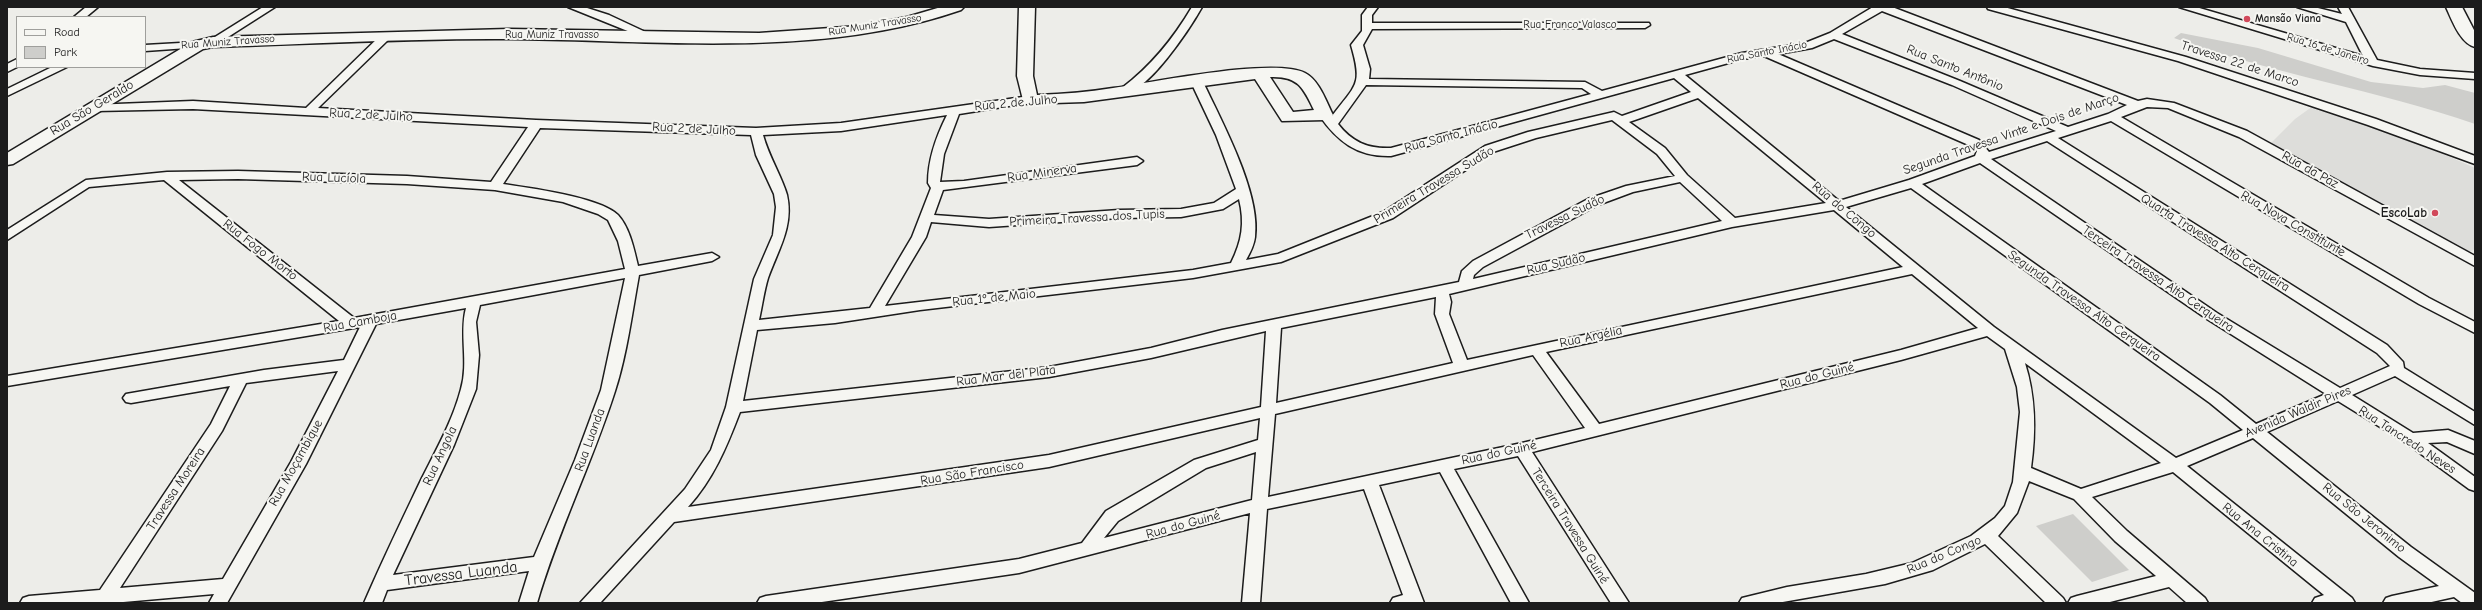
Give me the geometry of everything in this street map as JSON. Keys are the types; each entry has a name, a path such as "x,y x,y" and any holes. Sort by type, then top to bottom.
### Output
{"street":[{"path":"80,16 93,7"},
{"path":"205,43 270,7"},
{"path":"573,7 605,17 649,36"},
{"name":"Rua Muniz Travasso","path":"146,48 205,43 509,34 759,38 832,33 921,18 956,7"},
{"path":"1027,7 1024,71 1030,100"},
{"path":"1126,90 1151,71 1169,52 1198,7"},
{"path":"1260,74 1288,117 1328,120 1363,82 1364,69 1357,45 1367,31 1366,15 1373,7"},
{"name":"Rua Santo Inácio","path":"1291,73 1305,80 1328,120 1348,142 1363,150 1392,152 1742,56 1800,48 1834,35 1881,7"},
{"name":"Segunda Travessa Vinte e Dois de Março","path":"1881,7 2137,105"},
{"name":"Travessa 22 de Marco","path":"1992,7 2182,59 2365,120 2475,160"},
{"name":"Rua 16 de Janeiro","path":"2184,7 2373,63 2420,72 2475,76"},
{"path":"2302,7 2351,20"},
{"path":"2343,7 2373,63"},
{"path":"2454,7 2462,26 2475,42"},
{"name":"Rua Franco Valasco","path":"1367,26 1645,25"},
{"name":"Rua Santo Antônio","path":"1834,35 1956,83 2065,130"},
{"path":"309,111 385,37"},
{"name":"Rua São Geraldo","path":"7,160 205,43"},
{"path":"1764,52 1975,143 1983,150 1981,158"},
{"path":"7,69 16,63"},
{"path":"7,93 59,68"},
{"name":"Rua 2 de Julho","path":"95,107 193,105 536,124 756,132 841,127 1030,100 1065,99 1196,80 1260,74 1291,73"},
{"name":"Rua do Congo","path":"1676,74 1989,330 2175,465"},
{"path":"1196,80 1222,137 1249,212 1249,238 1237,265"},
{"path":"1363,82 1585,85 1602,95"},
{"name":"Primeira Travessa Sudão","path":"1237,265 1281,258 1380,219 1489,149 1532,135 1616,118 1700,93"},
{"name":"Rua da Paz","path":"2137,105 2147,103 2170,105 2243,134 2475,262"},
{"name":"Segunda Travessa Vinte e Dois de Março","path":"1838,205 1913,183 1981,158 2048,137 2065,130 2112,117 2137,105"},
{"path":"875,311 882,295 910,252 942,187 934,183 934,165 943,138 956,110"},
{"name":"Rua Nova Constitunte","path":"2112,117 2403,289 2475,328"},
{"path":"1616,118 1661,151 1682,178 1732,223"},
{"path":"494,186 536,124"},
{"path":"589,603 691,493 718,451 734,407 765,265 777,245 780,235 782,207 780,194 762,155 756,132"},
{"name":"Quarta Travessa Alto Cerqueira","path":"2048,137 2382,348 2396,363 2396,370"},
{"name":"Terceira Travessa Alto Cerqueira","path":"1981,158 2212,316 2338,396"},
{"name":"Rua Minerva","path":"942,187 1137,162"},
{"name":"Rua Lucíola","path":"7,236 86,184 167,176 238,175 407,180 494,186 565,199 603,211 613,218 620,228 633,272"},
{"name":"Rua Fogo Morto","path":"167,176 352,324"},
{"name":"Travessa Sudão","path":"1466,284 1467,274 1478,264 1576,210 1609,196 1682,178"},
{"name":"Segunda Travessa Alto Cerqueira","path":"1913,183 2255,429"},
{"name":"Primeira Travessa dos Tupis","path":"927,218 989,223 1119,214 1181,213 1218,206 1242,191"},
{"name":"Rua Sudão","path":"1274,324 1441,291 1732,223 1838,205"},
{"name":"Rua Camboja","path":"7,381 352,324 712,257"},
{"name":"Rua 1º de Maio","path":"751,326 835,318 875,311 1193,274 1237,265"},
{"name":"Rua Argélia","path":"1270,409 1462,367 1536,349 1914,269"},
{"name":"Rua Luanda","path":"528,603 540,563 583,460 608,390 633,272"},
{"path":"1441,291 1444,302 1442,314 1462,367"},
{"name":"Rua Angola","path":"374,603 398,544 446,445 469,389 472,356 469,322 474,302"},
{"name":"Rua Moçambique","path":"218,603 298,464 371,320"},
{"path":"1251,603 1258,505 1270,409 1274,324"},
{"name":"Rua Mar del Plata","path":"734,407 1049,372 1151,353 1274,324"},
{"name":"Rua do Guiné","path":"766,603 1019,566 1087,550 1258,505 1522,449 1596,431 1901,355 1989,330"},
{"name":"Rua do Congo","path":"1748,603 1798,598 1907,572 1939,560 1987,536 2002,522 2009,510 2024,472 2028,404 2024,378 2012,346"},
{"path":"1536,349 1596,431"},
{"path":"131,398 241,379 349,364"},
{"path":"2396,370 2475,419"},
{"name":"Avenida Waldir Pires","path":"2080,495 2175,465 2255,429 2338,396 2396,370"},
{"name":"Travessa Moreira","path":"105,596 217,427 241,379"},
{"name":"Rua Tancredo Neves","path":"2338,396 2411,439 2475,485"},
{"name":"Rua São Francisco","path":"670,516 1049,461 1270,409"},
{"name":"Rua São Jeronimo","path":"2255,429 2405,552 2475,603"},
{"path":"2411,439 2448,436 2475,448"},
{"path":"1087,550 1105,523 1112,516 1188,470 1200,464 1265,443"},
{"name":"Terceira Travessa Guiné","path":"1522,449 1620,603"},
{"path":"1444,465 1520,603"},
{"name":"Rua Ana Cristina","path":"2175,465 2342,600"},
{"path":"2024,472 2080,495 2121,536 2170,580 2200,603"},
{"path":"1369,481 1409,602"},
{"path":"1987,536 2057,603"},
{"name":"Travessa Luanda","path":"382,584 540,563"},
{"path":"2077,603 2170,580"},
{"path":"29,603 227,586"},
{"path":"2392,603 2456,590"},
{"path":"2321,603 2342,600"}],"shaded area":[{"name":"EscoLab","path":"2313,106 2391,131 2475,168 2475,249 2469,252 2324,176 2270,144 2295,119"}],"green space":[{"path":"2181,33 2258,48 2371,82 2423,88 2445,85 2475,93 2475,124 2400,101 2249,62 2174,38"},
{"path":"2073,514 2129,570 2092,582 2036,526"}],"place":[{"name":"Mansão Viana","path":"2247,19"},
{"name":"EscoLab","path":"2435,213"}]}
